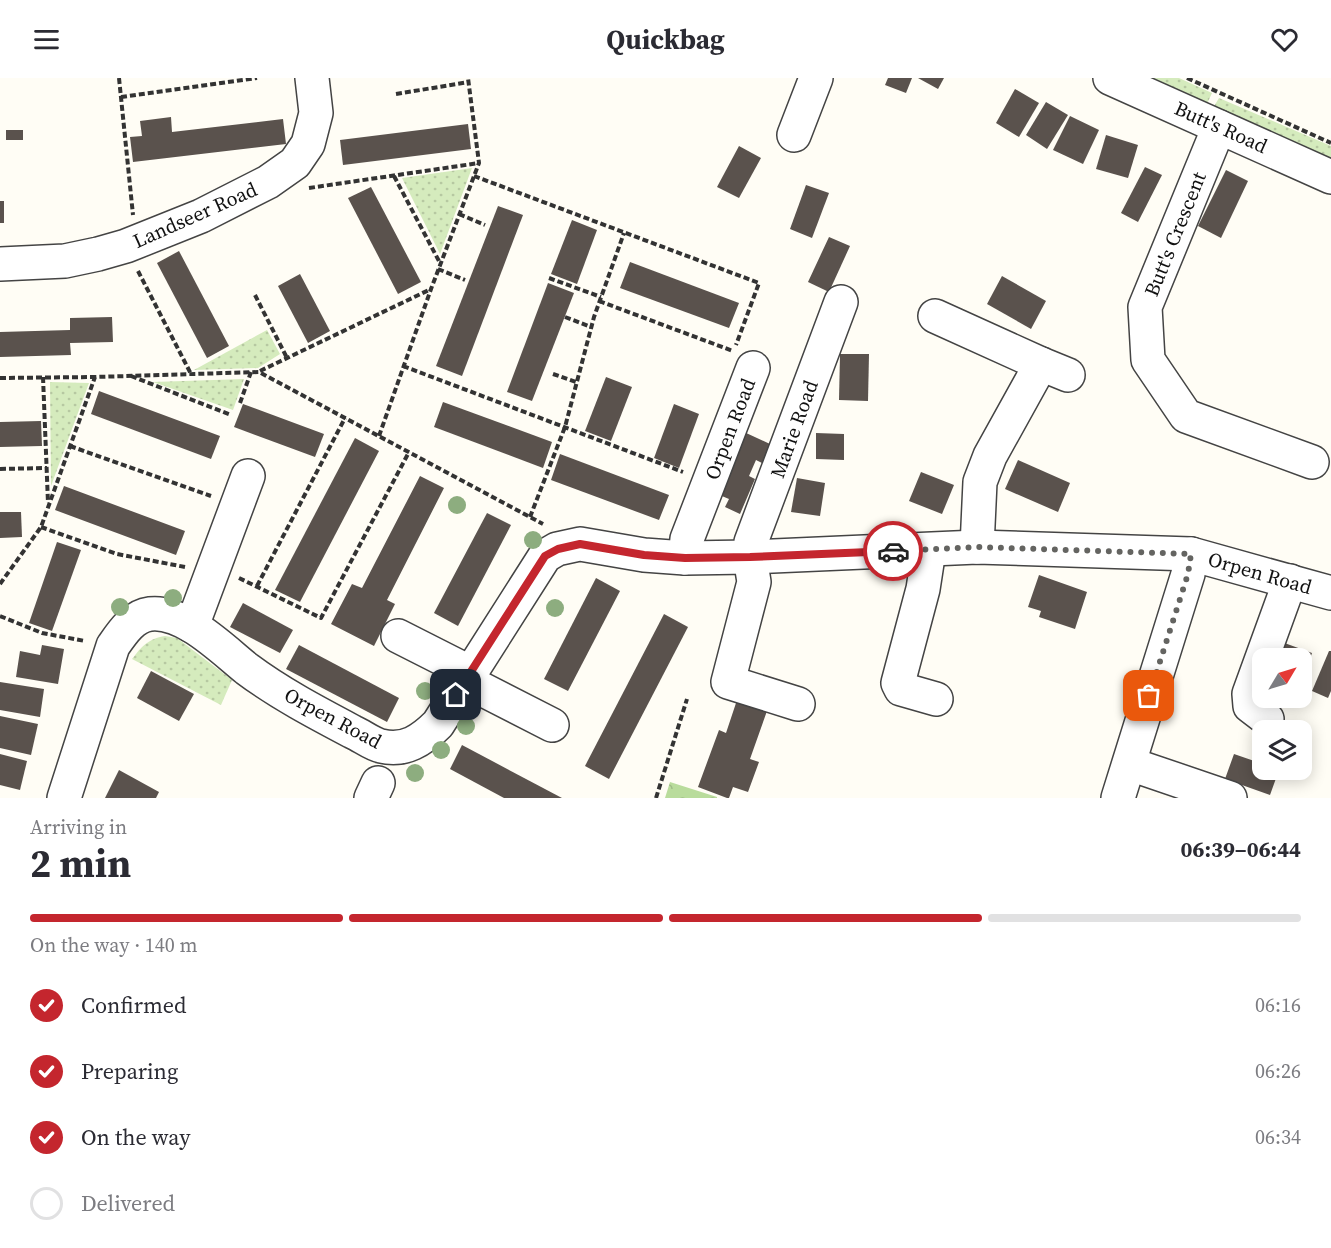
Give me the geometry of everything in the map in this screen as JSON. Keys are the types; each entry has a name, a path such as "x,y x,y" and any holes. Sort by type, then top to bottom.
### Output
{"street":[{"name":"Landseer Road","path":"0,264 65,261 131,244 201,216 268,182 295,163 308,144 316,113 312,78"},
{"path":"794,135 816,78"},
{"name":"Butt's Road","path":"1110,78 1331,177"},
{"name":"Butt's Crescent","path":"1219,127 1145,307 1148,360 1186,416 1312,462"},
{"path":"935,316 1054,369 990,456 980,482 977,547"},
{"name":"Marie Road","path":"798,704 728,682 754,582 750,557 752,542 844,319"},
{"name":"Orpen Road","path":"685,558 687,539 711,482 738,374"},
{"path":"192,626 242,491"},
{"name":"Orpen Road","path":"118,638 136,620 147,614 175,617 192,626 251,671 310,709 381,747 402,747 422,740 438,724 545,556 551,552 580,544 644,555 685,558 977,547 1191,554 1331,592"},
{"path":"930,550 923,589 898,682 901,689 936,699"},
{"path":"1118,798 1188,574 1191,554"},
{"path":"1267,720 1250,706 1249,694 1290,581"},
{"path":"398,636 552,725"},
{"path":"64,798 118,638"},
{"path":"1130,764 1230,798"}],"path":[{"path":"119,78 131,244 191,374"},
{"path":"121,97 257,78"},
{"path":"1186,78 1331,143"},
{"path":"379,436 438,268 479,163 469,80 396,94"},
{"path":"268,182 282,188 296,190 479,163"},
{"path":"394,176 441,263"},
{"path":"474,176 759,283 738,374 600,299 549,278"},
{"path":"459,214 485,225"},
{"path":"530,518 565,427 591,327 624,233"},
{"path":"438,268 465,280"},
{"path":"259,372 431,289"},
{"path":"255,295 287,358"},
{"path":"566,317 591,327"},
{"path":"403,366 711,482"},
{"path":"240,403 251,372"},
{"path":"553,374 576,382"},
{"path":"128,375 231,415"},
{"path":"44,377 48,507"},
{"path":"0,378 95,377"},
{"path":"257,586 345,418"},
{"path":"70,446 242,491"},
{"path":"42,527 117,554 213,570 257,586 321,618 409,452"},
{"path":"0,469 46,468"},
{"path":"0,616 42,633 118,638"},
{"path":"656,798 687,699"}],"green space":[{"path":"1144,78 1179,78 1212,93 1206,106"},
{"path":"1219,98 1331,146 1331,162 1213,108"},
{"path":"472,168 440,254 402,178"},
{"path":"267,330 280,354 258,368 194,370"},
{"path":"244,379 233,410 153,382"},
{"path":"50,382 89,383 51,486"},
{"path":"165,636 177,638 232,680 221,705 132,659 146,644"},
{"path":"670,782 717,797 717,798 665,798"}],"building":[{"path":"888,78 912,78 906,93 885,85"},
{"path":"918,78 944,78 938,89"},
{"path":"1015,89 1039,103 1019,137 996,123"},
{"path":"1046,102 1068,115 1047,149 1026,135"},
{"path":"1070,116 1099,130 1083,164 1053,150"},
{"path":"171,117 172,132 283,119 286,144 133,162 130,137 142,136 140,121"},
{"path":"468,124 471,149 343,165 340,140"},
{"path":"6,130 23,130 23,140 6,140"},
{"path":"1106,135 1138,145 1128,178 1096,169"},
{"path":"739,146 761,158 739,198 717,187"},
{"path":"1145,167 1162,175 1138,222 1121,213"},
{"path":"1226,170 1248,181 1221,238 1198,226"},
{"path":"806,185 829,193 812,238 790,229"},
{"path":"371,187 421,282 398,294 348,198"},
{"path":"0,201 4,201 4,223 0,223"},
{"path":"498,206 523,215 462,376 436,366"},
{"path":"572,220 597,230 577,284 551,274"},
{"path":"829,237 850,246 829,292 808,282"},
{"path":"179,251 229,346 207,358 157,263"},
{"path":"630,262 739,303 729,328 620,288"},
{"path":"300,274 330,331 308,343 278,286"},
{"path":"1002,276 1046,301 1031,329 987,304"},
{"path":"548,283 574,293 532,401 507,392"},
{"path":"112,317 113,342 70,343 71,355 0,357 0,332 70,330 70,318"},
{"path":"840,354 869,354 868,401 839,400"},
{"path":"606,377 632,387 611,441 585,431"},
{"path":"99,391 220,436 211,459 91,414"},
{"path":"443,402 552,442 543,468 434,427"},
{"path":"243,404 324,434 315,457 234,427"},
{"path":"674,404 699,414 679,468 654,458"},
{"path":"41,421 42,446 0,447 0,422"},
{"path":"744,432 770,444 762,463 756,460 749,476 755,479 740,514 725,507 729,499 717,494"},
{"path":"816,433 844,434 844,460 816,459"},
{"path":"355,438 379,451 300,602 275,590"},
{"path":"560,454 669,495 659,520 551,480"},
{"path":"1018,460 1070,483 1058,512 1005,489"},
{"path":"921,472 954,485 942,514 909,501"},
{"path":"420,476 444,488 387,600 395,604 374,646 331,624 352,584 362,588"},
{"path":"797,478 825,483 820,516 791,512"},
{"path":"64,486 185,531 176,555 55,510"},
{"path":"0,512 21,512 22,537 0,538"},
{"path":"487,513 511,525 458,626 434,613"},
{"path":"57,542 81,550 52,631 29,623"},
{"path":"1039,575 1087,592 1075,629 1039,617 1041,611 1028,607"},
{"path":"596,578 620,591 568,691 544,679"},
{"path":"243,603 293,630 280,653 230,627"},
{"path":"664,614 688,627 609,779 585,766"},
{"path":"1279,641 1298,648 1276,648"},
{"path":"42,645 64,649 58,684 16,677 20,651 40,655"},
{"path":"299,645 399,698 387,722 286,669"},
{"path":"1329,651 1331,651 1331,691 1328,698 1312,691"},
{"path":"151,671 194,694 179,721 137,698"},
{"path":"0,682 44,689 40,717 0,710"},
{"path":"737,700 767,711 750,759 759,762 748,792 733,787 727,798 698,787 719,730 726,733"},
{"path":"0,716 38,724 31,755 0,748"},
{"path":"462,745 562,798 504,798 450,769"},
{"path":"0,754 27,761 20,790 0,785"},
{"path":"1234,754 1252,760 1252,780 1275,780 1270,795 1225,779"},
{"path":"119,770 159,792 156,798 105,798"}],"way so far":[{"path":"893,551 977,547 1191,554 1188,574 1149,696"}],"route":[{"path":"456,695 545,556 558,549 580,544 644,555 685,558 893,551"}]}
